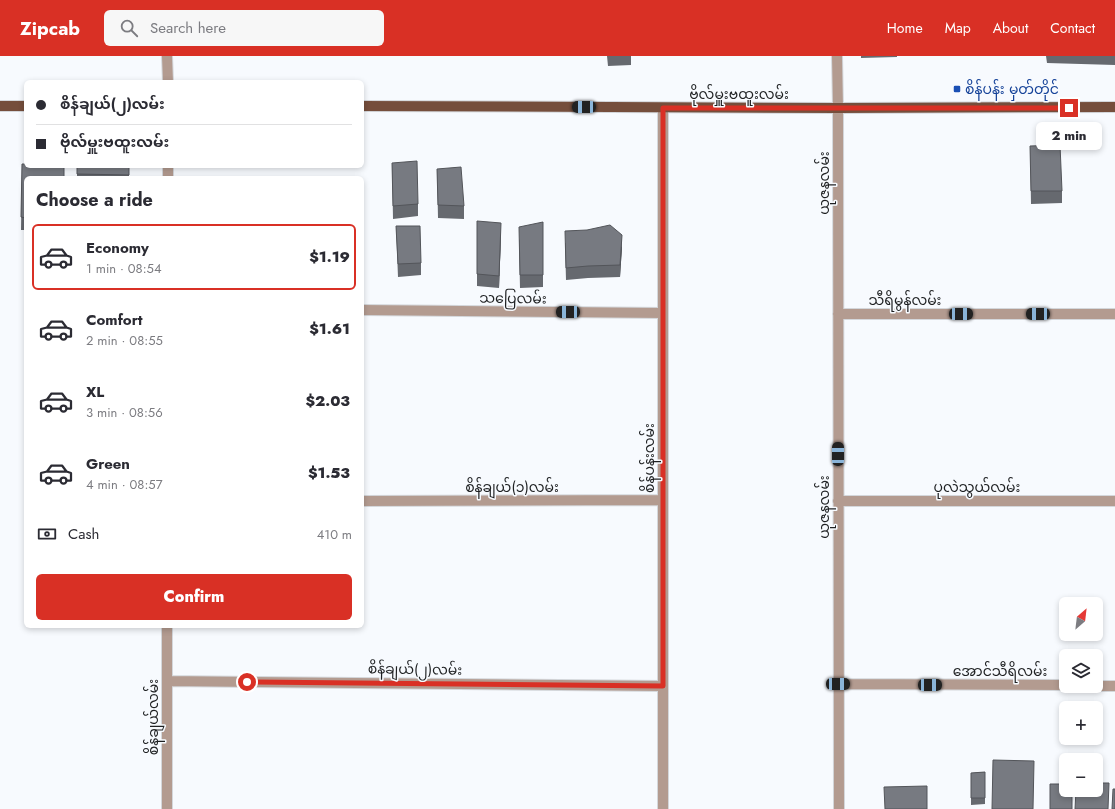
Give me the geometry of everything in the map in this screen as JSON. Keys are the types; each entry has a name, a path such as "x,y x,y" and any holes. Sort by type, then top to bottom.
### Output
{"main road":[{"path":"0,106 24,106"},
{"name":"ဗိုလ်မှူးဗထူးလမ်း","path":"364,106 663,108 1115,107"}],"street":[{"path":"167,56 168,80"},
{"name":"ယုဇနလမ်း","path":"837,56 839,809"},
{"name":"စိန်ပန်းလမ်း","path":"663,108 663,809"},
{"name":"သပြေလမ်း","path":"364,310 663,313"},
{"name":"သီရိမွန်လမ်း","path":"838,314 1115,314"},
{"name":"စိန်ချယ်(၁)လမ်း","path":"364,501 663,500"},
{"name":"ပုလဲသွယ်လမ်း","path":"838,501 1115,501"},
{"name":"စိန်ချယ်လမ်း","path":"167,628 167,809"},
{"name":"စိန်ချယ်(၂)လမ်း","path":"167,681 663,686"},
{"name":"အောင်သီရိလမ်း","path":"838,684 1059,685"},
{"path":"1103,686 1115,686"}],"building":[{"path":"1060,145 1062,191 1031,191 1030,146"},
{"path":"417,161 418,204 393,206 392,163"},
{"path":"22,164 24,164 24,168 64,168 64,176 24,176 24,218 21,217"},
{"path":"461,167 464,206 438,205 437,169"},
{"path":"77,168 129,168 129,175 77,174"},
{"path":"477,221 501,223 499,276 477,274"},
{"path":"543,222 543,275 520,275 519,227"},
{"path":"610,225 622,235 620,265 566,268 565,231 587,230"},
{"path":"396,226 420,226 421,263 398,264"},
{"path":"993,760 1034,761 1033,809 992,809"},
{"path":"985,772 985,798 971,798 971,773"},
{"path":"1103,783 1109,783 1108,809 1075,809 1076,797 1103,797"},
{"path":"1050,784 1059,784 1059,797 1072,797 1072,809 1050,809"},
{"path":"927,786 927,809 885,809 884,787"},
{"path":"1113,789 1115,789 1115,809 1112,809"}],"place":[{"name":"စိန်ပန်း မှတ်တိုင်","path":"957,89"}],"route":[{"path":"247,682 663,686 663,108 1069,108"}]}
